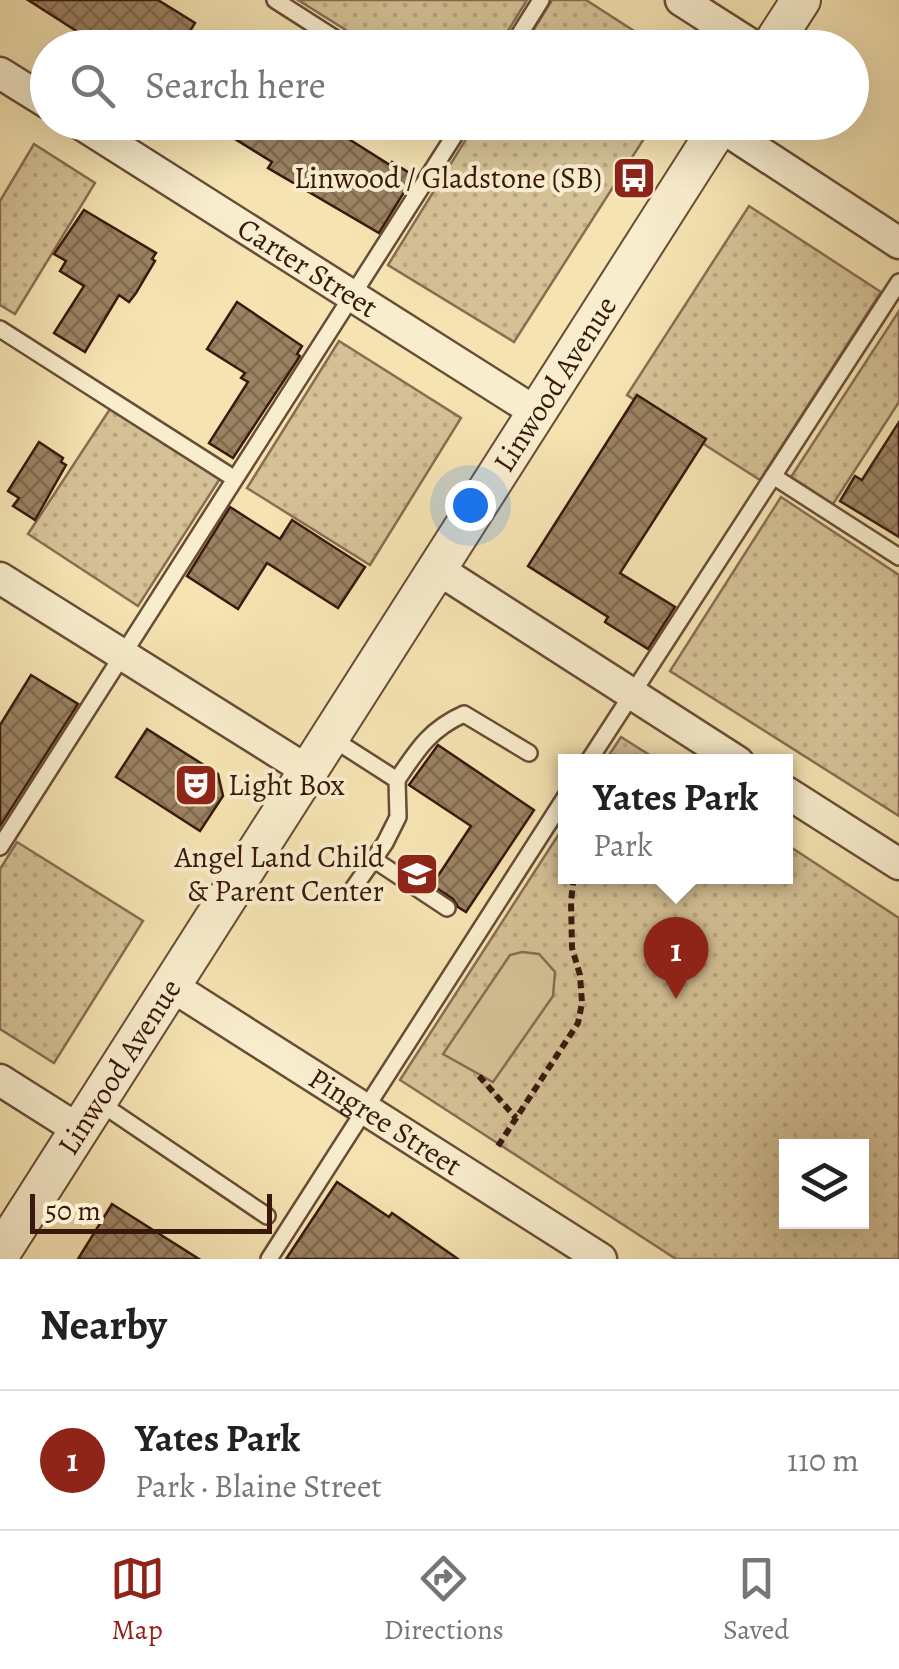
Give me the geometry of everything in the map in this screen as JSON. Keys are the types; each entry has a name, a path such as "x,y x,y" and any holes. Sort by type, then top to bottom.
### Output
{"street":[{"path":"680,0 728,30"},
{"path":"782,30 801,0"},
{"path":"0,73 30,92"},
{"name":"Carter Street","path":"106,140 538,413"},
{"name":"Linwood Avenue","path":"0,1254 711,140"},
{"path":"745,140 899,243"},
{"path":"436,568 726,754"},
{"path":"0,578 308,771"},
{"path":"793,796 899,864"},
{"name":"Pingree Street","path":"170,985 601,1259"},
{"path":"0,1080 88,1116"}],"lane":[{"path":"275,0 322,30"},
{"path":"522,30 541,0"},
{"path":"1,843 452,140"},
{"path":"593,754 899,282"},
{"path":"0,329 235,479"},
{"path":"773,476 899,556"},
{"path":"350,893 398,817 397,780 424,741 450,720 464,714 529,753"},
{"path":"330,737 397,780"},
{"path":"268,1259 558,808"},
{"path":"373,859 447,908"},
{"path":"88,1116 267,1216"}],"path":[{"path":"498,1146 578,1023 582,1003 580,975 572,948 573,884"},
{"path":"478,1076 516,1118"}],"shaded area":[{"path":"298,0 527,0 508,30 346,30"},
{"path":"552,0 586,0 633,30 533,30"},
{"path":"465,140 643,140 514,342 388,265"},
{"path":"34,144 95,183 15,314 0,305 0,201"},
{"path":"749,206 881,292 760,480 627,395"},
{"path":"899,311 899,402 833,504 791,477"},
{"path":"339,341 461,418 370,565 247,488"},
{"path":"112,406 221,477 138,606 28,534"},
{"path":"781,497 899,575 899,816 670,671"},
{"path":"621,737 648,754 610,754"},
{"path":"558,835 558,884 793,884 793,849 899,918 899,1259 676,1259 400,1080"},
{"path":"17,842 143,921 54,1063 0,1029 0,869"},
{"path":"539,954 555,972 553,996 493,1082 443,1054 510,955"}],"building":[{"path":"28,0 158,0 195,23 191,30 75,30"},
{"path":"237,140 350,140 414,176 379,233 268,168 272,162"},
{"path":"84,210 156,253 136,293 129,302 119,295 85,352 54,333 84,286 60,271 66,261 54,254"},
{"path":"237,302 302,346 297,354 300,356 233,458 209,443 248,382 241,378 245,373 207,349"},
{"path":"637,395 706,439 620,573 675,607 648,649 605,622 608,617 528,566"},
{"path":"899,422 899,537 840,501 855,476 862,480"},
{"path":"39,442 63,458 61,462 66,465 35,520 13,506 19,498 8,491"},
{"path":"230,507 280,539 292,520 365,567 338,608 267,563 238,609 187,576"},
{"path":"31,675 78,704 0,826 0,725"},
{"path":"147,729 218,774 223,796 200,831 116,777"},
{"path":"438,745 534,810 466,912 432,885 471,826 409,785"},
{"path":"337,1182 389,1217 392,1213 458,1259 286,1259"},
{"path":"112,1204 199,1259 78,1259"}],"place":[{"name":"Linwood / Gladstone (SB)","path":"634,178"},
{"name":"Light Box","path":"196,785"},
{"name":"Angel Land Child & Parent Center","path":"417,874"},
{"name":"Yates Park","path":"676,999"}]}
